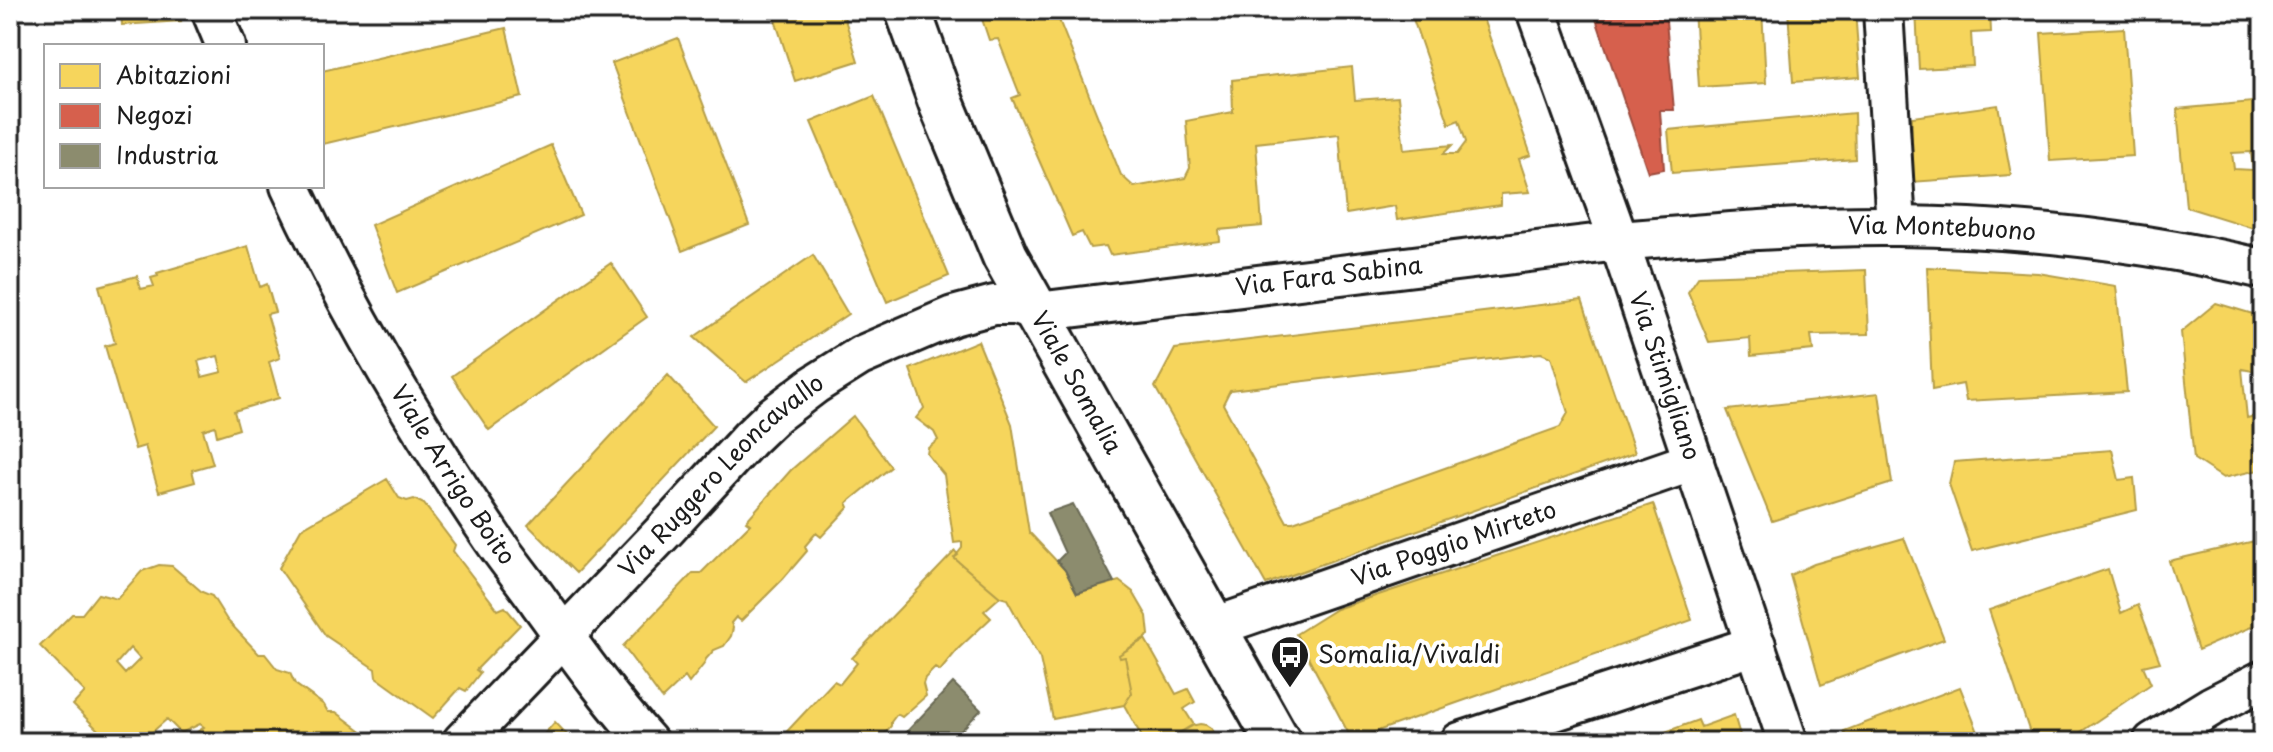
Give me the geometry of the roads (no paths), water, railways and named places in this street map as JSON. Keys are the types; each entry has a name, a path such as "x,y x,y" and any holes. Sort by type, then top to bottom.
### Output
{"main road":[{"name":"Viale Somalia","path":"908,10 942,105 1005,256 1278,742"}],"street":[{"path":"211,10 225,44"},
{"name":"Via Stimigliano","path":"1536,10 1619,241 1788,742"},
{"path":"1883,10 1896,226"},
{"name":"Viale Arrigo Boito","path":"291,188 366,336 420,427 495,542 562,635 607,695 648,742"},
{"name":"Via Montebuono","path":"1619,241 1777,229 1896,226 2004,231 2110,241 2168,249 2263,269"},
{"name":"Via Fara Sabina","path":"1037,312 1619,241"},
{"name":"Via Ruggero Leoncavallo","path":"462,742 750,438 773,416 831,372 903,337 979,308 1016,305 1037,312"},
{"name":"Via Poggio Mirteto","path":"1214,627 1694,461"},
{"path":"1460,742 1756,645"},
{"path":"2153,742 2263,680"}],"place":[{"name":"Somalia/Vivaldi","path":"1290,689"}]}
